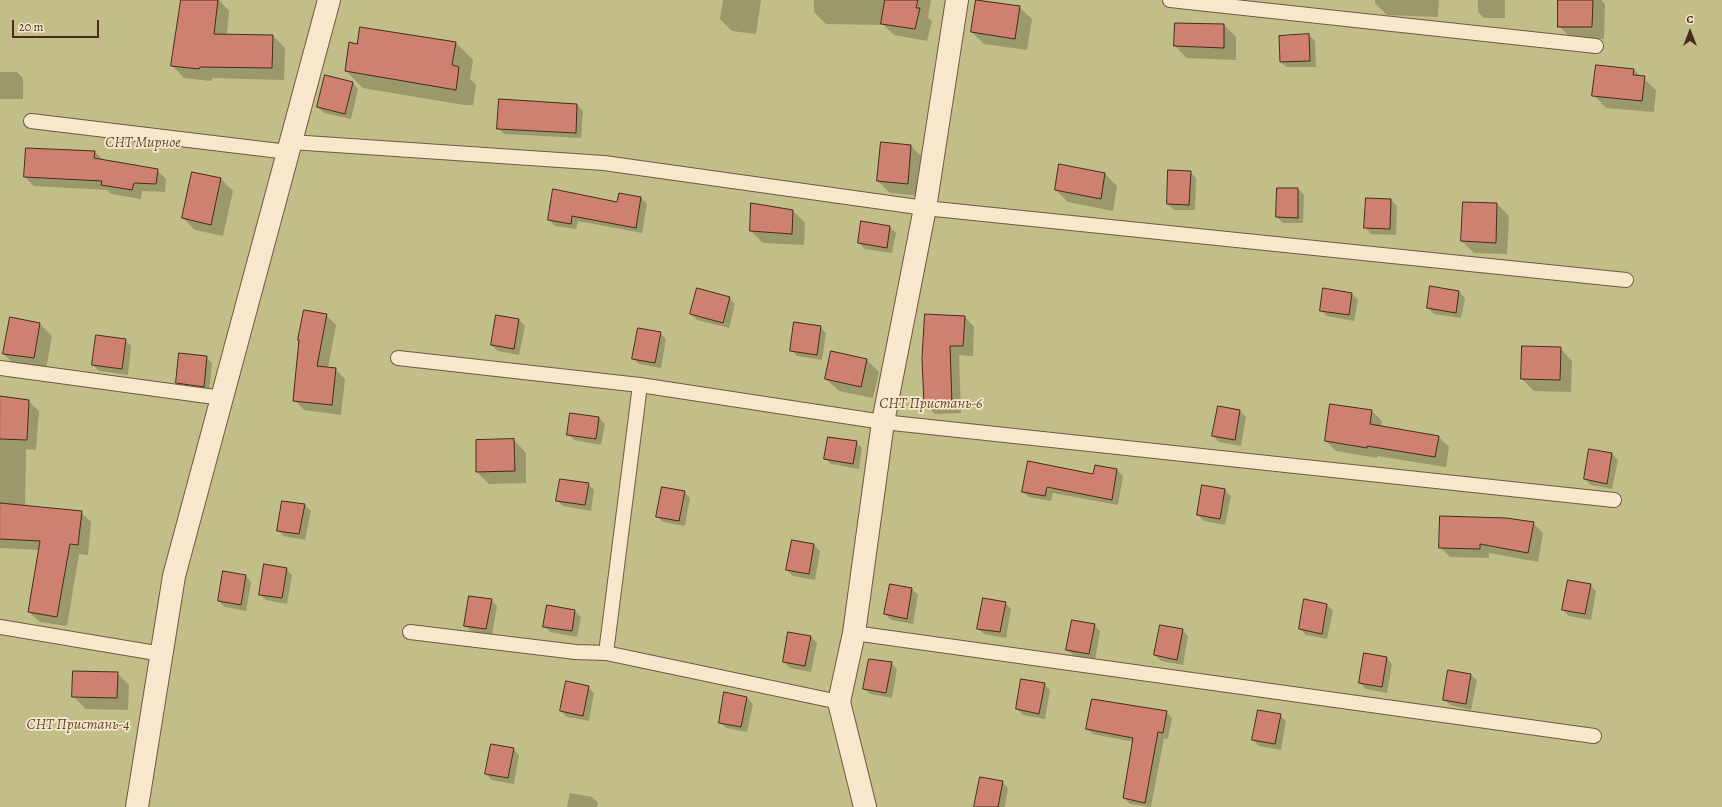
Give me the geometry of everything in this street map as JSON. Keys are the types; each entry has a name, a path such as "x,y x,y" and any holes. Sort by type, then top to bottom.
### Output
{"street":[{"path":"137,807 174,576 329,0"},
{"path":"865,807 839,702 854,633 883,422 925,208 957,0"}],"lane":[{"path":"1170,0 1596,46"},
{"path":"31,121 289,147 604,163 925,208 1626,280"},
{"path":"398,358 640,385 883,422 1614,500"},
{"path":"0,368 222,398"},
{"path":"606,653 640,385"},
{"path":"0,627 162,654"},
{"path":"410,632 576,652 606,653 839,702"},
{"path":"854,633 1594,736"}],"green space":[{"name":"СНТ Пристань-6","path":"0,0 1722,0 1722,807 0,807"}],"building":[{"path":"181,0 218,0 214,34 273,35 272,68 200,67 199,69 171,66"},
{"path":"885,0 918,0 916,8 920,8 915,29 881,24"},
{"path":"976,0 1020,6 1015,39 971,32"},
{"path":"1558,0 1593,0 1592,27 1558,27"},
{"path":"1175,23 1224,24 1224,48 1174,46"},
{"path":"360,27 456,42 452,65 459,67 456,90 345,71 349,42 357,44"},
{"path":"1309,34 1310,61 1280,62 1279,36"},
{"path":"1596,65 1634,69 1633,75 1645,76 1642,101 1592,96"},
{"path":"325,75 353,82 345,114 317,107"},
{"path":"499,99 577,104 576,133 497,129"},
{"path":"881,142 911,145 908,184 877,181"},
{"path":"26,148 95,151 94,158 158,169 156,184 134,183 132,190 101,185 102,181 24,177"},
{"path":"1059,164 1105,173 1101,199 1055,190"},
{"path":"1168,170 1191,171 1189,205 1167,204"},
{"path":"192,172 221,178 211,225 182,218"},
{"path":"1277,188 1298,188 1298,218 1276,217"},
{"path":"553,189 617,202 619,193 641,197 636,228 572,216 571,224 548,220"},
{"path":"1366,198 1391,199 1390,229 1364,228"},
{"path":"1463,202 1497,203 1496,243 1461,241"},
{"path":"751,203 793,210 792,234 750,231"},
{"path":"861,221 890,226 887,248 858,243"},
{"path":"1430,286 1459,291 1456,313 1427,308"},
{"path":"697,288 730,297 723,323 690,314"},
{"path":"1323,288 1352,293 1349,315 1320,311"},
{"path":"304,310 327,314 317,366 336,368 332,405 293,401 298,340"},
{"path":"925,314 965,316 963,346 950,346 952,404 924,405 922,359"},
{"path":"496,315 519,319 514,349 491,345"},
{"path":"10,317 40,323 34,358 3,354"},
{"path":"794,322 821,326 817,355 790,351"},
{"path":"638,328 661,332 655,363 632,359"},
{"path":"96,335 126,339 122,369 92,365"},
{"path":"1522,346 1561,347 1560,380 1521,379"},
{"path":"831,351 867,359 861,387 825,379"},
{"path":"179,353 207,356 204,387 176,383"},
{"path":"0,396 29,400 27,440 0,439"},
{"path":"1330,404 1372,410 1370,424 1439,436 1435,457 1325,441"},
{"path":"1218,406 1240,410 1235,440 1212,436"},
{"path":"570,413 599,417 596,439 567,435"},
{"path":"828,437 857,441 853,464 824,459"},
{"path":"514,439 515,471 476,472 476,440"},
{"path":"1589,449 1612,453 1607,484 1584,479"},
{"path":"1028,461 1093,474 1095,465 1117,469 1112,500 1047,487 1045,496 1022,492"},
{"path":"560,479 589,483 585,505 556,501"},
{"path":"1202,485 1225,489 1220,519 1197,515"},
{"path":"662,487 685,491 679,521 656,517"},
{"path":"282,501 305,504 299,534 277,531"},
{"path":"0,503 82,511 78,545 70,544 57,617 28,612 40,541 0,539"},
{"path":"1440,516 1506,518 1534,522 1528,553 1480,544 1480,549 1439,548"},
{"path":"792,540 814,544 809,574 786,570"},
{"path":"264,564 287,568 282,598 259,595"},
{"path":"223,571 246,575 241,605 218,601"},
{"path":"1568,580 1591,584 1585,614 1562,610"},
{"path":"890,584 912,588 907,619 884,614"},
{"path":"469,596 492,599 486,629 464,626"},
{"path":"983,598 1006,602 1000,632 977,629"},
{"path":"1304,599 1327,604 1322,634 1299,629"},
{"path":"547,605 575,610 572,631 543,627"},
{"path":"1072,620 1095,624 1089,654 1066,650"},
{"path":"1160,625 1183,629 1177,660 1154,655"},
{"path":"788,632 811,636 805,666 783,662"},
{"path":"1364,653 1387,657 1382,687 1359,683"},
{"path":"869,659 892,662 886,693 863,689"},
{"path":"1448,670 1471,674 1466,704 1443,700"},
{"path":"73,671 118,672 117,698 72,697"},
{"path":"1021,679 1045,683 1039,714 1016,709"},
{"path":"566,681 589,686 583,716 560,711"},
{"path":"724,692 747,697 741,727 719,723"},
{"path":"1092,699 1167,711 1163,733 1158,732 1145,803 1123,798 1133,738 1086,729"},
{"path":"1258,710 1281,714 1275,744 1252,740"},
{"path":"491,744 514,748 508,778 485,774"},
{"path":"980,777 1003,781 998,807 974,807"}],"park label":[{"name":"СНТ Мирное","path":"143,143"},
{"name":"СНТ Пристань-4","path":"78,725"}]}
